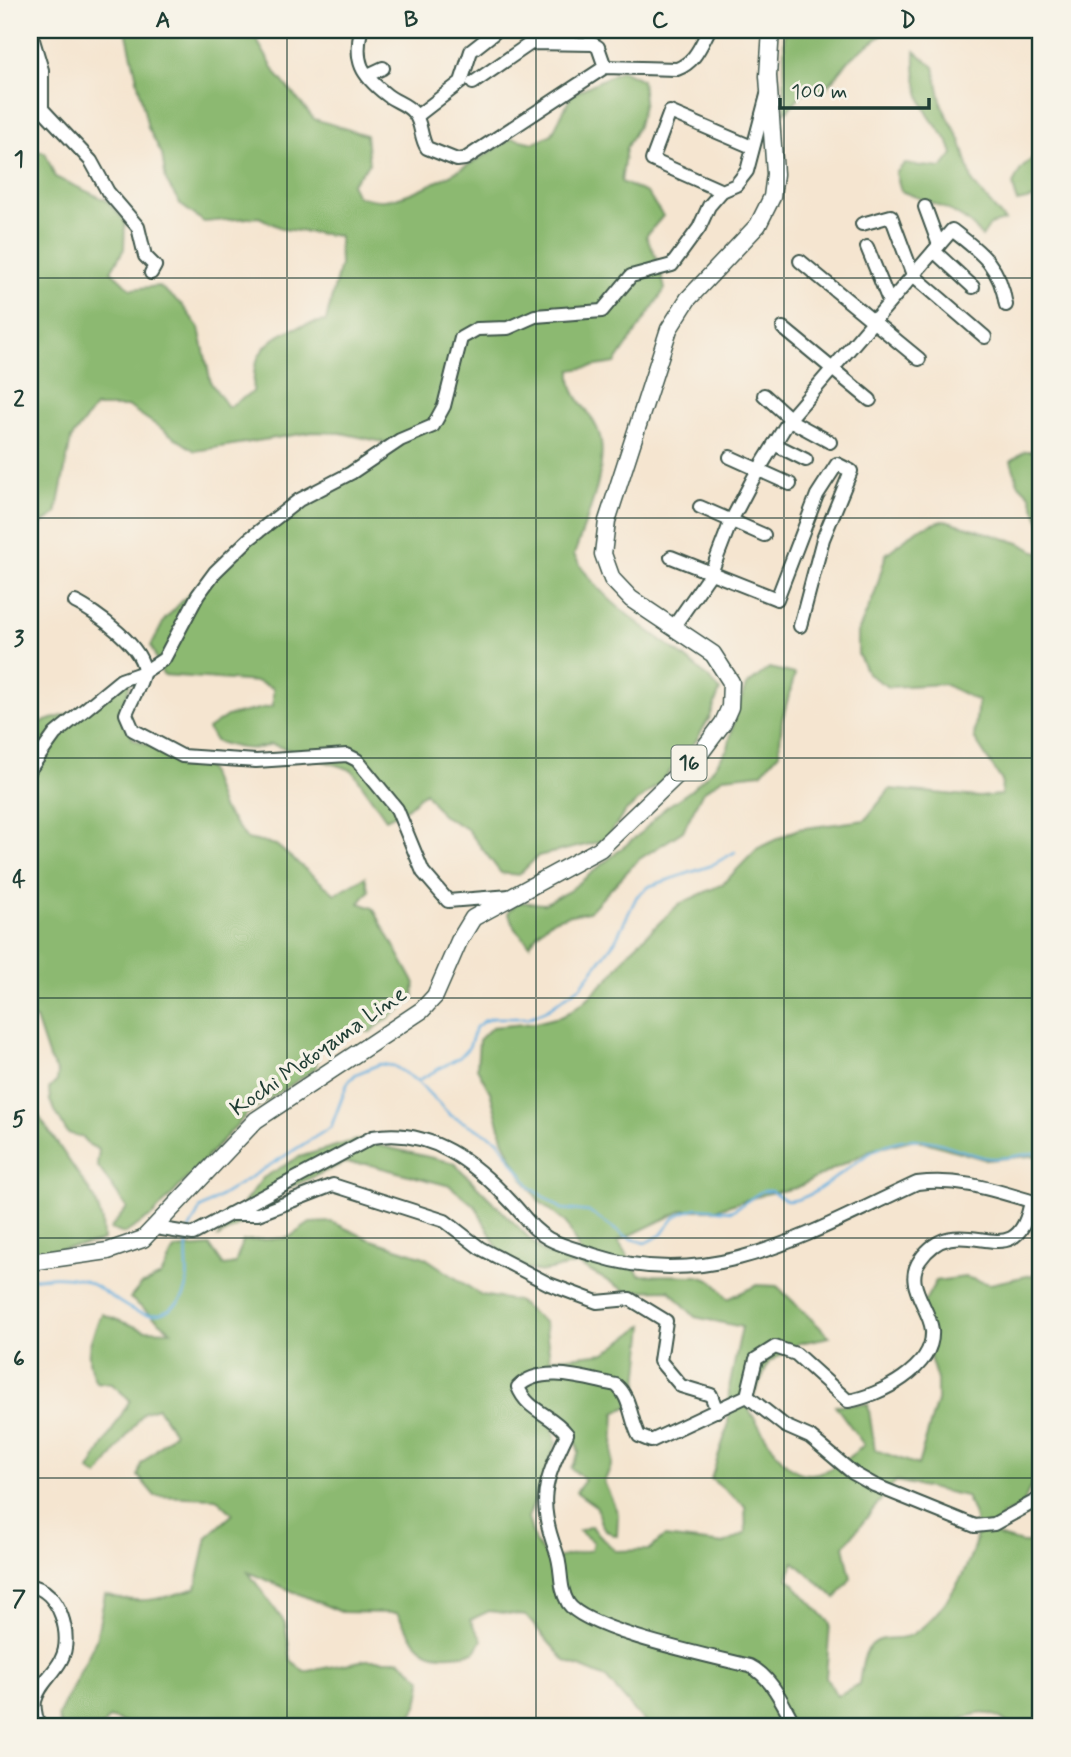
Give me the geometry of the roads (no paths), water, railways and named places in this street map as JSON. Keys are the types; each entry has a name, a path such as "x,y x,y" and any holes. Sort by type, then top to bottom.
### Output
{"main road":[{"name":"Kochi Motoyama Line","path":"30,1262 129,1245 156,1228 230,1145 256,1121 422,1010 435,996 459,940 473,918 600,849 702,751 723,723 732,695 731,682 725,668 705,646 619,589 606,567 603,542 607,521 669,329 688,299 758,225 772,197 775,174 768,89 771,30"}],"street":[{"path":"30,30 42,70 42,109 91,161 108,192 138,227 145,256 155,266 151,273"},
{"path":"361,30 357,60 368,75 388,95 407,105 417,116 427,148 457,160 466,159 580,80 605,67 677,69 692,61 709,30"},
{"path":"417,116 461,82 471,51 494,33"},
{"path":"472,83 531,43 593,44 598,47 605,67"},
{"path":"368,75 383,68"},
{"path":"30,769 55,734 121,680 144,672 164,659 198,595 215,572 249,539 299,500 351,473 400,440 433,426 443,406 461,338 477,328 508,328 535,316 602,311 631,276 673,265 722,191 736,185 747,171 768,89"},
{"path":"722,191 652,160 670,112 752,147"},
{"path":"925,207 937,248 973,287"},
{"path":"862,224 891,216 913,275 985,337"},
{"path":"674,626 711,573 731,521 791,417 952,230 986,256 1003,284 1006,305"},
{"path":"867,247 889,301"},
{"path":"800,261 919,359"},
{"path":"783,328 870,400"},
{"path":"764,395 791,417 830,442"},
{"path":"774,444 806,460"},
{"path":"730,457 790,484"},
{"path":"671,556 777,600 817,495 837,464 850,471 823,539 800,625"},
{"path":"700,507 764,535"},
{"path":"75,602 115,628 130,644 144,672 127,714 132,730 182,756 256,761 347,755 366,769 397,809 423,872 448,901 510,896"},
{"path":"156,1228 188,1234 373,1137 390,1134 412,1136 454,1152 487,1176 533,1228 549,1239 633,1265 671,1269 779,1248 917,1183 953,1181 982,1184 1036,1203 1021,1234 1007,1242 951,1238 931,1247 919,1261 913,1280 932,1333 928,1351 904,1378 874,1395 848,1401 796,1354 775,1347 756,1359 747,1396 652,1441 639,1436 629,1413 624,1391 616,1385 553,1374 532,1378 518,1387 522,1397 533,1408 555,1419 567,1434 548,1474 544,1506 547,1531 557,1555 560,1586 575,1612 663,1644 750,1666 760,1672 773,1687 796,1727"},
{"path":"229,1214 258,1214 333,1185 445,1221 480,1248 549,1284 597,1302 630,1299 666,1321 660,1361 681,1386 711,1395 717,1411"},
{"path":"747,1396 785,1426 810,1437 853,1473 874,1485 975,1526 994,1524 1041,1498"},
{"path":"30,1586 46,1591 58,1605 64,1642 61,1661 47,1677 35,1699 39,1727"}],"waterway":[{"path":"417,1081 460,1057 469,1047 476,1027 484,1021 493,1018 528,1018 545,1011 581,986 615,941 637,896 650,886 710,866 735,852"},
{"path":"189,1230 200,1209 331,1127 348,1082 356,1074 380,1064 394,1066 417,1081 450,1115 498,1140 531,1188 562,1209 590,1212 624,1236 645,1243 661,1235 675,1217 697,1208 732,1211 762,1191 771,1191 787,1201 801,1199 872,1152 904,1140 934,1142 990,1158 1041,1152"},
{"path":"30,1279 78,1279 101,1289 133,1310 156,1314 175,1306 185,1293 188,1237"}]}
